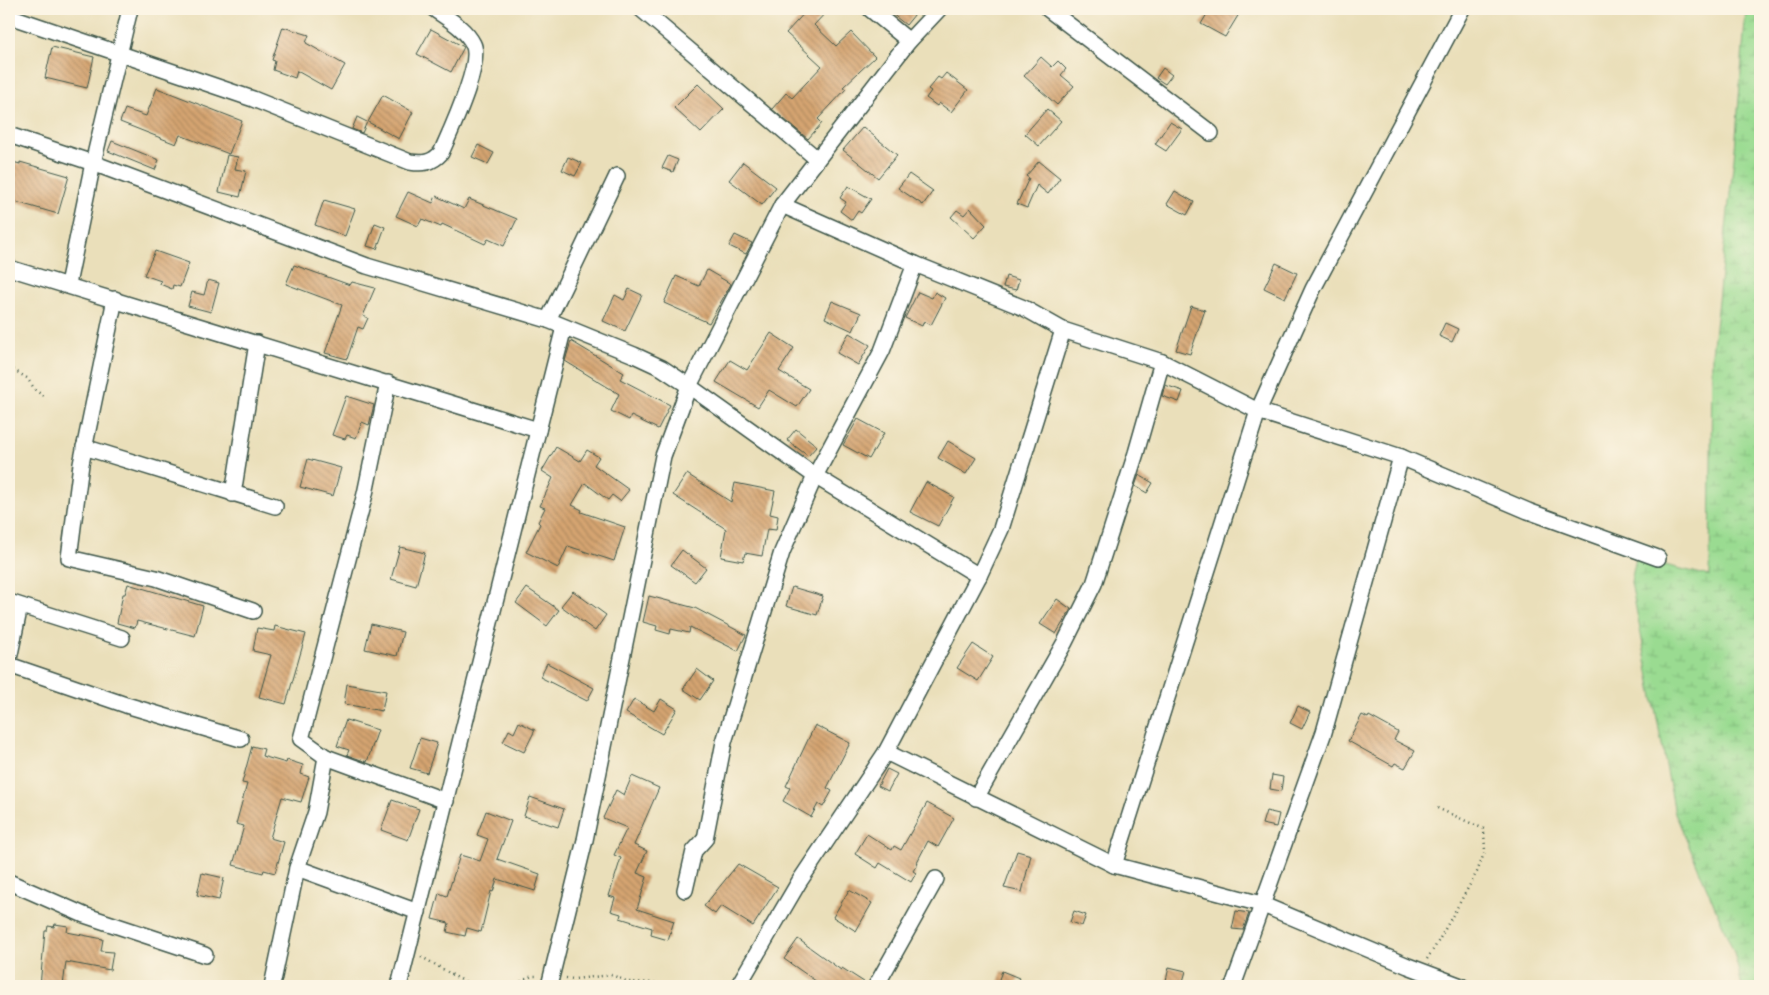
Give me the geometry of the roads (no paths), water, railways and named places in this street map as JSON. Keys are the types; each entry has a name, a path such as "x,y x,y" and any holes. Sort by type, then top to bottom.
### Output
{"street":[{"path":"68,284 93,163 130,9"},
{"path":"9,16 253,99 410,162 420,164 434,160 441,154 476,65 475,46 465,32 436,9"},
{"path":"641,9 817,158"},
{"path":"870,9 909,41"},
{"path":"550,981 586,840 663,456 689,386 782,206 817,158 909,41 939,9"},
{"path":"1048,9 1210,134"},
{"path":"1114,865 1258,411 1313,290 1462,9"},
{"path":"9,135 93,163 367,266 548,320 641,358 662,368 689,386 815,476 979,576"},
{"path":"548,320 617,176"},
{"path":"782,206 915,264 1024,308 1063,330 1162,362 1258,411 1401,457 1528,511 1658,558"},
{"path":"685,890 694,851 705,839 724,742 782,552 815,476 882,351 915,264"},
{"path":"9,268 68,284 538,430"},
{"path":"115,299 84,447 70,558 156,578 252,612"},
{"path":"399,986 564,327"},
{"path":"738,986 799,882 886,752 979,576 1001,529 1063,330"},
{"path":"233,494 257,343"},
{"path":"976,798 1065,642 1094,584 1136,453 1162,362"},
{"path":"388,383 365,494 301,739 326,757 446,801"},
{"path":"84,447 275,506"},
{"path":"1233,986 1324,732 1401,457"},
{"path":"9,659 14,604 122,638"},
{"path":"9,664 126,705 242,738"},
{"path":"886,752 1114,865 1261,904 1418,970 1461,986"},
{"path":"272,986 297,868 316,812 326,757"},
{"path":"297,868 418,912"},
{"path":"876,986 936,879"},
{"path":"9,882 84,916 205,955"}]}
